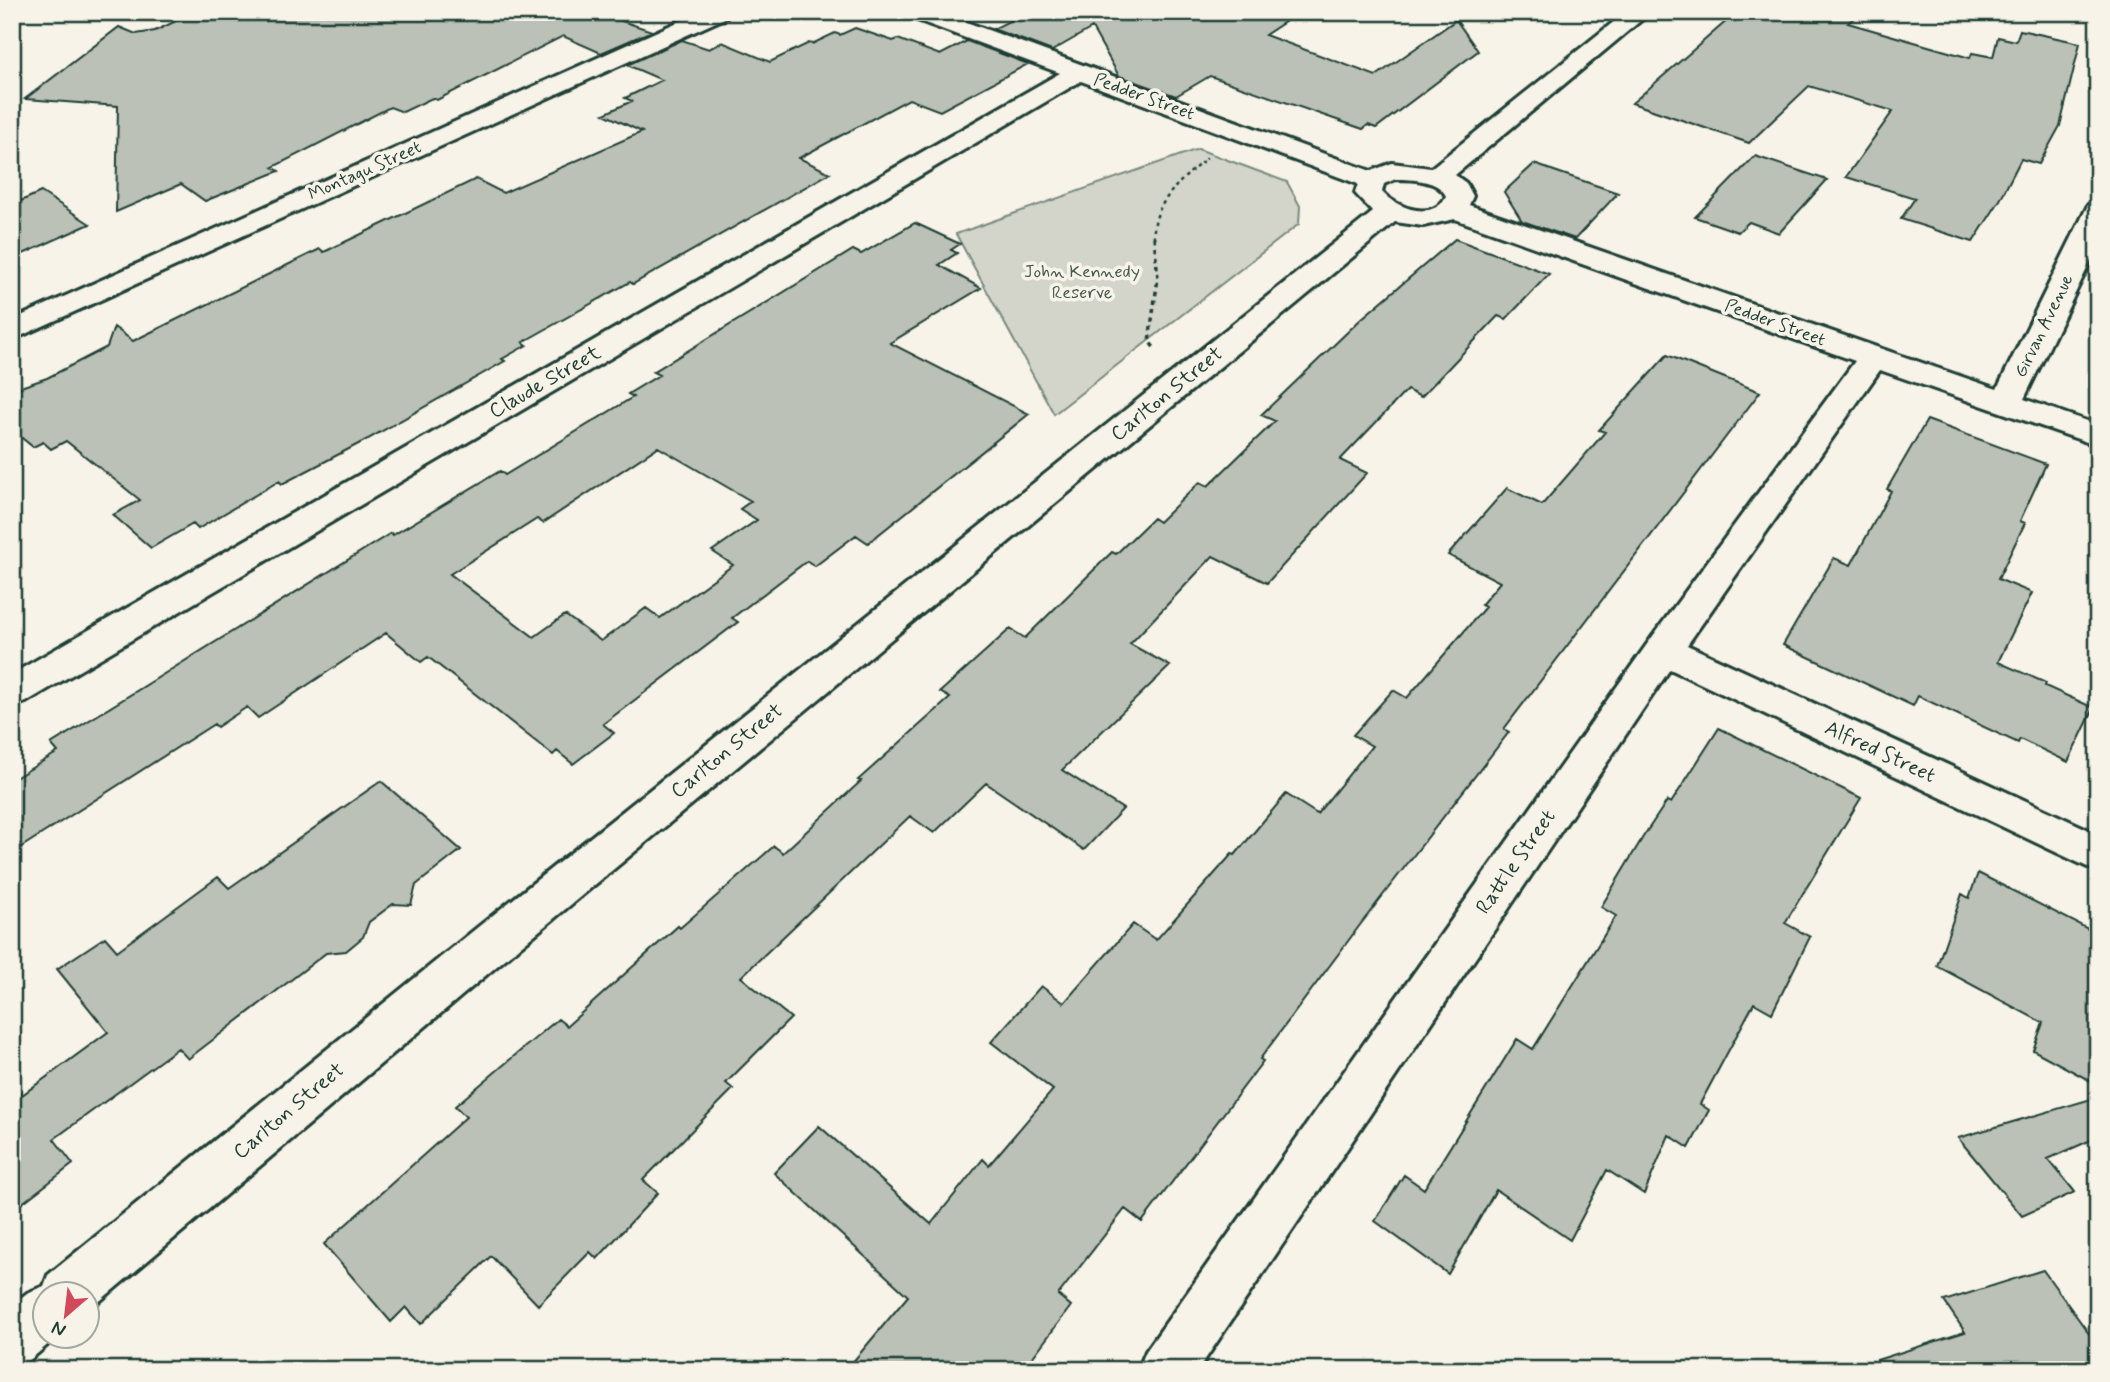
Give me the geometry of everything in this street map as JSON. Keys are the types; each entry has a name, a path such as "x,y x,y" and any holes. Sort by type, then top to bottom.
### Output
{"street":[{"name":"Montagu Street","path":"12,331 719,12"},
{"name":"Pedder Street","path":"917,12 1242,133 1425,217 1453,209 2098,436"},
{"path":"1437,176 1640,12"},
{"name":"Claude Street","path":"12,692 1077,73"},
{"path":"1381,196 1384,173 1401,170 1437,176 1448,182 1458,195 1453,209"},
{"name":"Carlton Street","path":"84,1280 515,924 1181,382 1381,196"},
{"name":"Girvan Avenue","path":"2006,403 2083,248 2098,211"},
{"name":"Rattle Street","path":"1165,1370 1663,650 1873,358"},
{"name":"Alfred Street","path":"1663,650 2098,854"},
{"path":"12,1340 32,1324"}],"path":[{"path":"1181,382 1149,341 1158,278 1153,223 1176,184 1242,133"}],"green space":[{"name":"John Kennedy Reserve","path":"1198,149 1287,182 1300,206 1299,224 1054,414 956,234"}],"building":[{"path":"195,12 522,12 541,19 543,12 595,12 652,31 601,53 563,36 437,100 432,98 403,112 390,107 273,167 279,171 205,201 181,184 116,212 118,106 25,99 119,27 136,34 155,31"},
{"path":"1027,12 1300,12 1265,35 1376,76 1456,20 1478,51 1376,128 1368,125 1363,129 1210,76 1176,96 1119,76 1092,28 1052,51 993,29"},
{"path":"1737,12 1861,12 1848,23 1970,58 1972,53 1993,57 1998,37 2016,41 2020,30 2080,43 2060,126 2039,164 2021,159 2000,200 1973,242 1901,219 1915,198 1846,177 1893,111 1809,86 1749,143 1632,103"},
{"path":"855,28 893,41 898,39 940,55 967,41 1028,64 940,111 909,99 799,158 830,173 633,284 630,282 523,342 527,345 502,359 505,361 368,439 282,484 279,481 198,529 193,524 151,548 113,515 140,500 66,441 51,449 43,442 33,447 12,430 12,390 47,378 107,347 114,327 133,341 320,249 324,252 476,179 503,193 642,132 604,114 632,101 625,98 662,80 627,65 682,40 709,49 722,42 770,62 809,43"},
{"path":"1755,156 1827,180 1779,233 1749,222 1738,232 1695,217"},
{"path":"1534,164 1618,193 1575,239 1522,221 1504,192"},
{"path":"41,192 90,224 12,259 12,205"},
{"path":"915,223 960,244 951,250 957,253 939,265 981,288 890,343 1029,414 868,543 856,535 815,566 807,561 732,618 738,622 603,724 614,733 573,764 557,751 553,755 428,657 421,662 386,633 258,718 247,707 217,727 214,724 12,853 12,780 58,752 51,744 391,533 393,535 500,471 505,475 633,397 628,394 659,375 653,372 853,250 861,254","holes":["658,447 751,501 740,509 757,520 712,551 733,565 660,618 646,608 601,641 565,615 534,637 450,574 537,519 543,523"]},
{"path":"1455,239 1549,274 1506,319 1498,316 1421,397 1407,390 1340,460 1367,473 1267,583 1213,556 1130,644 1170,666 1062,770 1123,809 1084,850 986,783 934,833 910,816 741,977 791,1018 726,1083 733,1089 643,1180 658,1193 597,1259 590,1252 538,1305 491,1256 421,1324 406,1307 391,1322 324,1244 466,1117 455,1106 558,1019 567,1026 678,926 680,928 774,846 783,853 861,781 858,780 950,698 940,692 1010,629 1025,638 1112,552 1116,554 1153,518 1159,522 1200,482 1208,486 1275,421 1261,415 1361,319"},
{"path":"1667,355 1760,392 1504,729 1509,732 1360,925 1260,1059 1263,1061 1142,1222 1125,1209 1058,1295 1071,1306 1023,1370 846,1370 908,1296 774,1173 819,1126 931,1224 983,1159 989,1165 1053,1090 991,1042 1041,986 1064,1003 1133,924 1156,940 1232,854 1235,855 1286,794 1317,814 1372,746 1353,735 1393,690 1407,698 1485,607 1481,605 1500,582 1448,555 1507,488 1542,505 1605,432 1599,430"},
{"path":"1927,420 2046,464 2020,521 2025,523 1998,579 2032,593 1998,662 2094,708 2068,762 2020,739 2018,743 1918,696 1913,706 1783,645 1834,558 1851,565 1891,491 1887,489"},
{"path":"1719,728 1861,798 1785,923 1810,937 1772,1013 1754,1003 1700,1104 1709,1110 1689,1148 1669,1135 1644,1194 1607,1170 1570,1240 1496,1190 1448,1274 1375,1221 1404,1175 1424,1189 1517,1039 1533,1049 1616,916 1601,907 1643,837 1667,801 1671,803"},
{"path":"381,781 461,850 416,885 411,905 393,904 369,922 363,937 346,951 326,953 188,1059 178,1048 54,1139 73,1164 12,1211 12,1082 22,1095 108,1032 57,969 105,937 117,951 218,877 229,888"},
{"path":"1978,873 2098,934 2098,1085 2033,1050 2043,1023 1937,966 1962,894 1969,898"},
{"path":"2098,1097 2098,1137 2048,1159 2075,1192 2022,1216 1958,1138"},
{"path":"2043,1270 2098,1346 2098,1370 1879,1370 1877,1360 1965,1332 1944,1301"}]}
